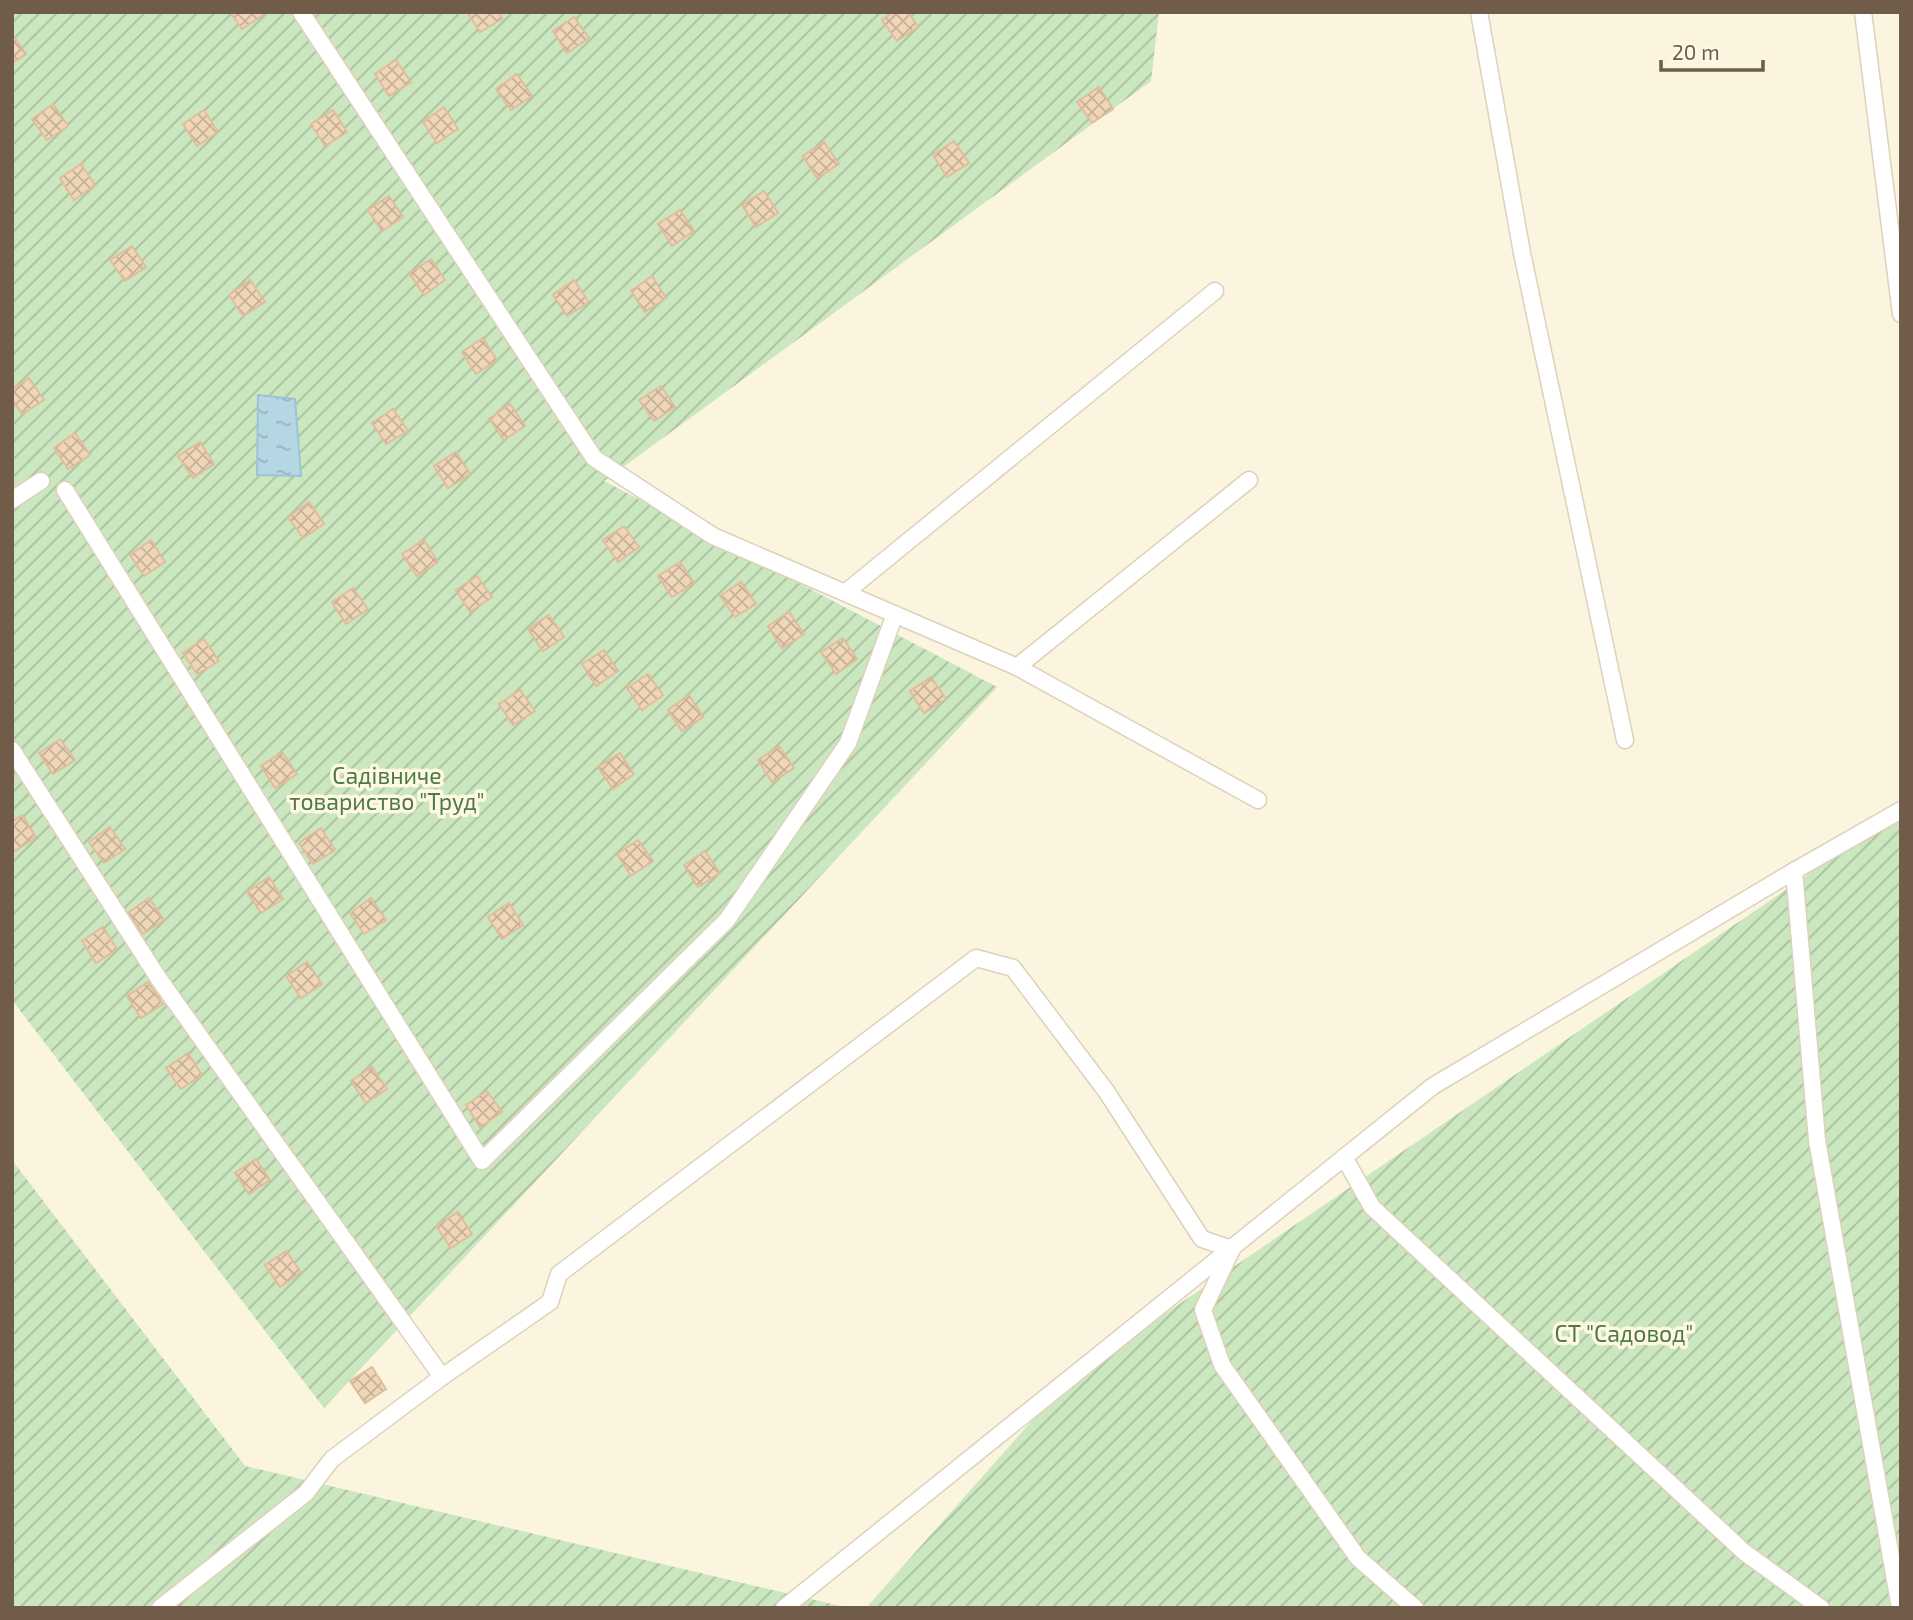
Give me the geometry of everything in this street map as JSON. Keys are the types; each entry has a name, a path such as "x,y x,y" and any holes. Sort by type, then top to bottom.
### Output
{"lane":[{"path":"301,12 594,458 713,537 1017,667 1258,800"},
{"path":"1479,12 1522,253 1625,740"},
{"path":"1863,12 1901,314"},
{"path":"846,592 1215,291"},
{"path":"1017,667 1249,480"},
{"path":"12,500 41,481"},
{"path":"65,490 482,1161 727,920 848,743 895,614"},
{"path":"12,750 159,979 442,1377"},
{"path":"784,1608 1433,1086 1901,810"},
{"path":"1794,871 1817,1140 1900,1608"},
{"path":"160,1608 306,1493 332,1459 442,1377 550,1302 559,1274 976,958 1013,968 1105,1091 1202,1239 1232,1248"},
{"path":"1344,1157 1372,1207 1744,1552 1821,1608"},
{"path":"1232,1248 1203,1310 1222,1365 1358,1558 1415,1608"}],"green space":[{"name":"Садівниче товариство \"Труд\"","path":"12,12 1159,12 1151,81 604,481 997,687 324,1408 12,1000"},
{"name":"СТ \"Садовод\"","path":"1901,811 1901,1608 866,1608 1068,1380"},
{"path":"12,1160 245,1466 849,1608 12,1608"}],"water":[{"path":"258,395 295,399 301,476 257,475"}],"building":[{"path":"230,12 261,12 263,15 242,29"},
{"path":"467,12 498,12 502,19 480,32"},
{"path":"893,12 908,12 918,27 897,41 882,20"},
{"path":"574,17 589,38 567,53 553,31"},
{"path":"12,34 26,54 12,63"},
{"path":"396,60 411,82 389,96 375,74"},
{"path":"517,74 532,96 511,110 496,89"},
{"path":"1099,87 1113,109 1092,123 1077,102"},
{"path":"53,104 68,126 47,140 32,119"},
{"path":"444,107 458,129 437,143 423,122"},
{"path":"204,110 218,132 197,146 183,124"},
{"path":"333,110 347,132 325,146 311,124"},
{"path":"954,141 969,163 947,177 933,155"},
{"path":"824,142 839,164 817,178 803,156"},
{"path":"81,164 95,185 74,200 60,178"},
{"path":"764,191 778,213 756,227 742,205"},
{"path":"389,196 403,217 382,231 368,210"},
{"path":"680,210 694,231 672,246 658,224"},
{"path":"132,246 146,267 125,281 110,260"},
{"path":"431,259 445,280 424,295 409,273"},
{"path":"652,276 666,298 645,312 631,291"},
{"path":"250,280 265,302 243,316 229,295"},
{"path":"574,280 589,302 567,316 553,295"},
{"path":"483,338 497,360 476,374 462,352"},
{"path":"29,378 44,400 22,414 12,399 12,389"},
{"path":"661,386 675,407 654,421 639,400"},
{"path":"510,404 525,426 504,440 489,419"},
{"path":"393,409 408,431 386,444 372,423"},
{"path":"75,433 90,455 68,469 54,448"},
{"path":"200,442 214,464 193,478 178,456"},
{"path":"456,452 470,474 448,488 434,466"},
{"path":"309,502 324,524 303,538 288,517"},
{"path":"624,526 639,547 618,562 603,540"},
{"path":"151,540 165,562 144,576 130,555"},
{"path":"424,540 438,562 417,576 402,554"},
{"path":"680,562 694,583 672,597 658,576"},
{"path":"477,576 492,597 470,612 456,590"},
{"path":"741,582 756,604 735,617 720,596"},
{"path":"353,588 368,609 346,624 332,602"},
{"path":"789,612 804,634 782,648 768,626"},
{"path":"549,615 564,637 543,651 528,629"},
{"path":"843,638 857,659 836,674 821,652"},
{"path":"204,639 219,661 197,674 183,653"},
{"path":"604,650 618,671 596,686 582,664"},
{"path":"648,674 663,695 642,710 627,688"},
{"path":"931,677 946,699 924,713 910,691"},
{"path":"520,690 535,711 513,725 499,704"},
{"path":"689,695 703,717 682,731 668,710"},
{"path":"60,739 75,760 53,774 39,753"},
{"path":"779,746 794,768 772,782 758,760"},
{"path":"282,752 297,774 275,788 261,766"},
{"path":"620,753 634,774 613,789 598,767"},
{"path":"22,815 36,837 15,851 12,847 12,822"},
{"path":"110,827 125,849 104,863 89,842"},
{"path":"321,828 335,850 313,864 299,843"},
{"path":"638,840 653,861 631,876 617,854"},
{"path":"705,851 720,873 698,887 684,865"},
{"path":"269,877 283,899 261,913 247,892"},
{"path":"149,898 164,920 143,934 128,913"},
{"path":"371,898 386,920 364,934 350,913"},
{"path":"509,903 523,925 502,939 488,917"},
{"path":"103,927 117,949 96,963 82,941"},
{"path":"307,962 322,984 301,998 286,976"},
{"path":"148,982 163,1004 141,1018 127,996"},
{"path":"188,1053 202,1075 181,1089 166,1068"},
{"path":"372,1067 387,1089 366,1103 351,1081"},
{"path":"487,1091 502,1112 480,1127 466,1105"},
{"path":"256,1159 270,1180 249,1194 235,1173"},
{"path":"458,1212 472,1234 451,1248 436,1226"},
{"path":"286,1251 301,1272 280,1287 265,1265"},
{"path":"372,1367 386,1389 365,1403 350,1381"}]}
